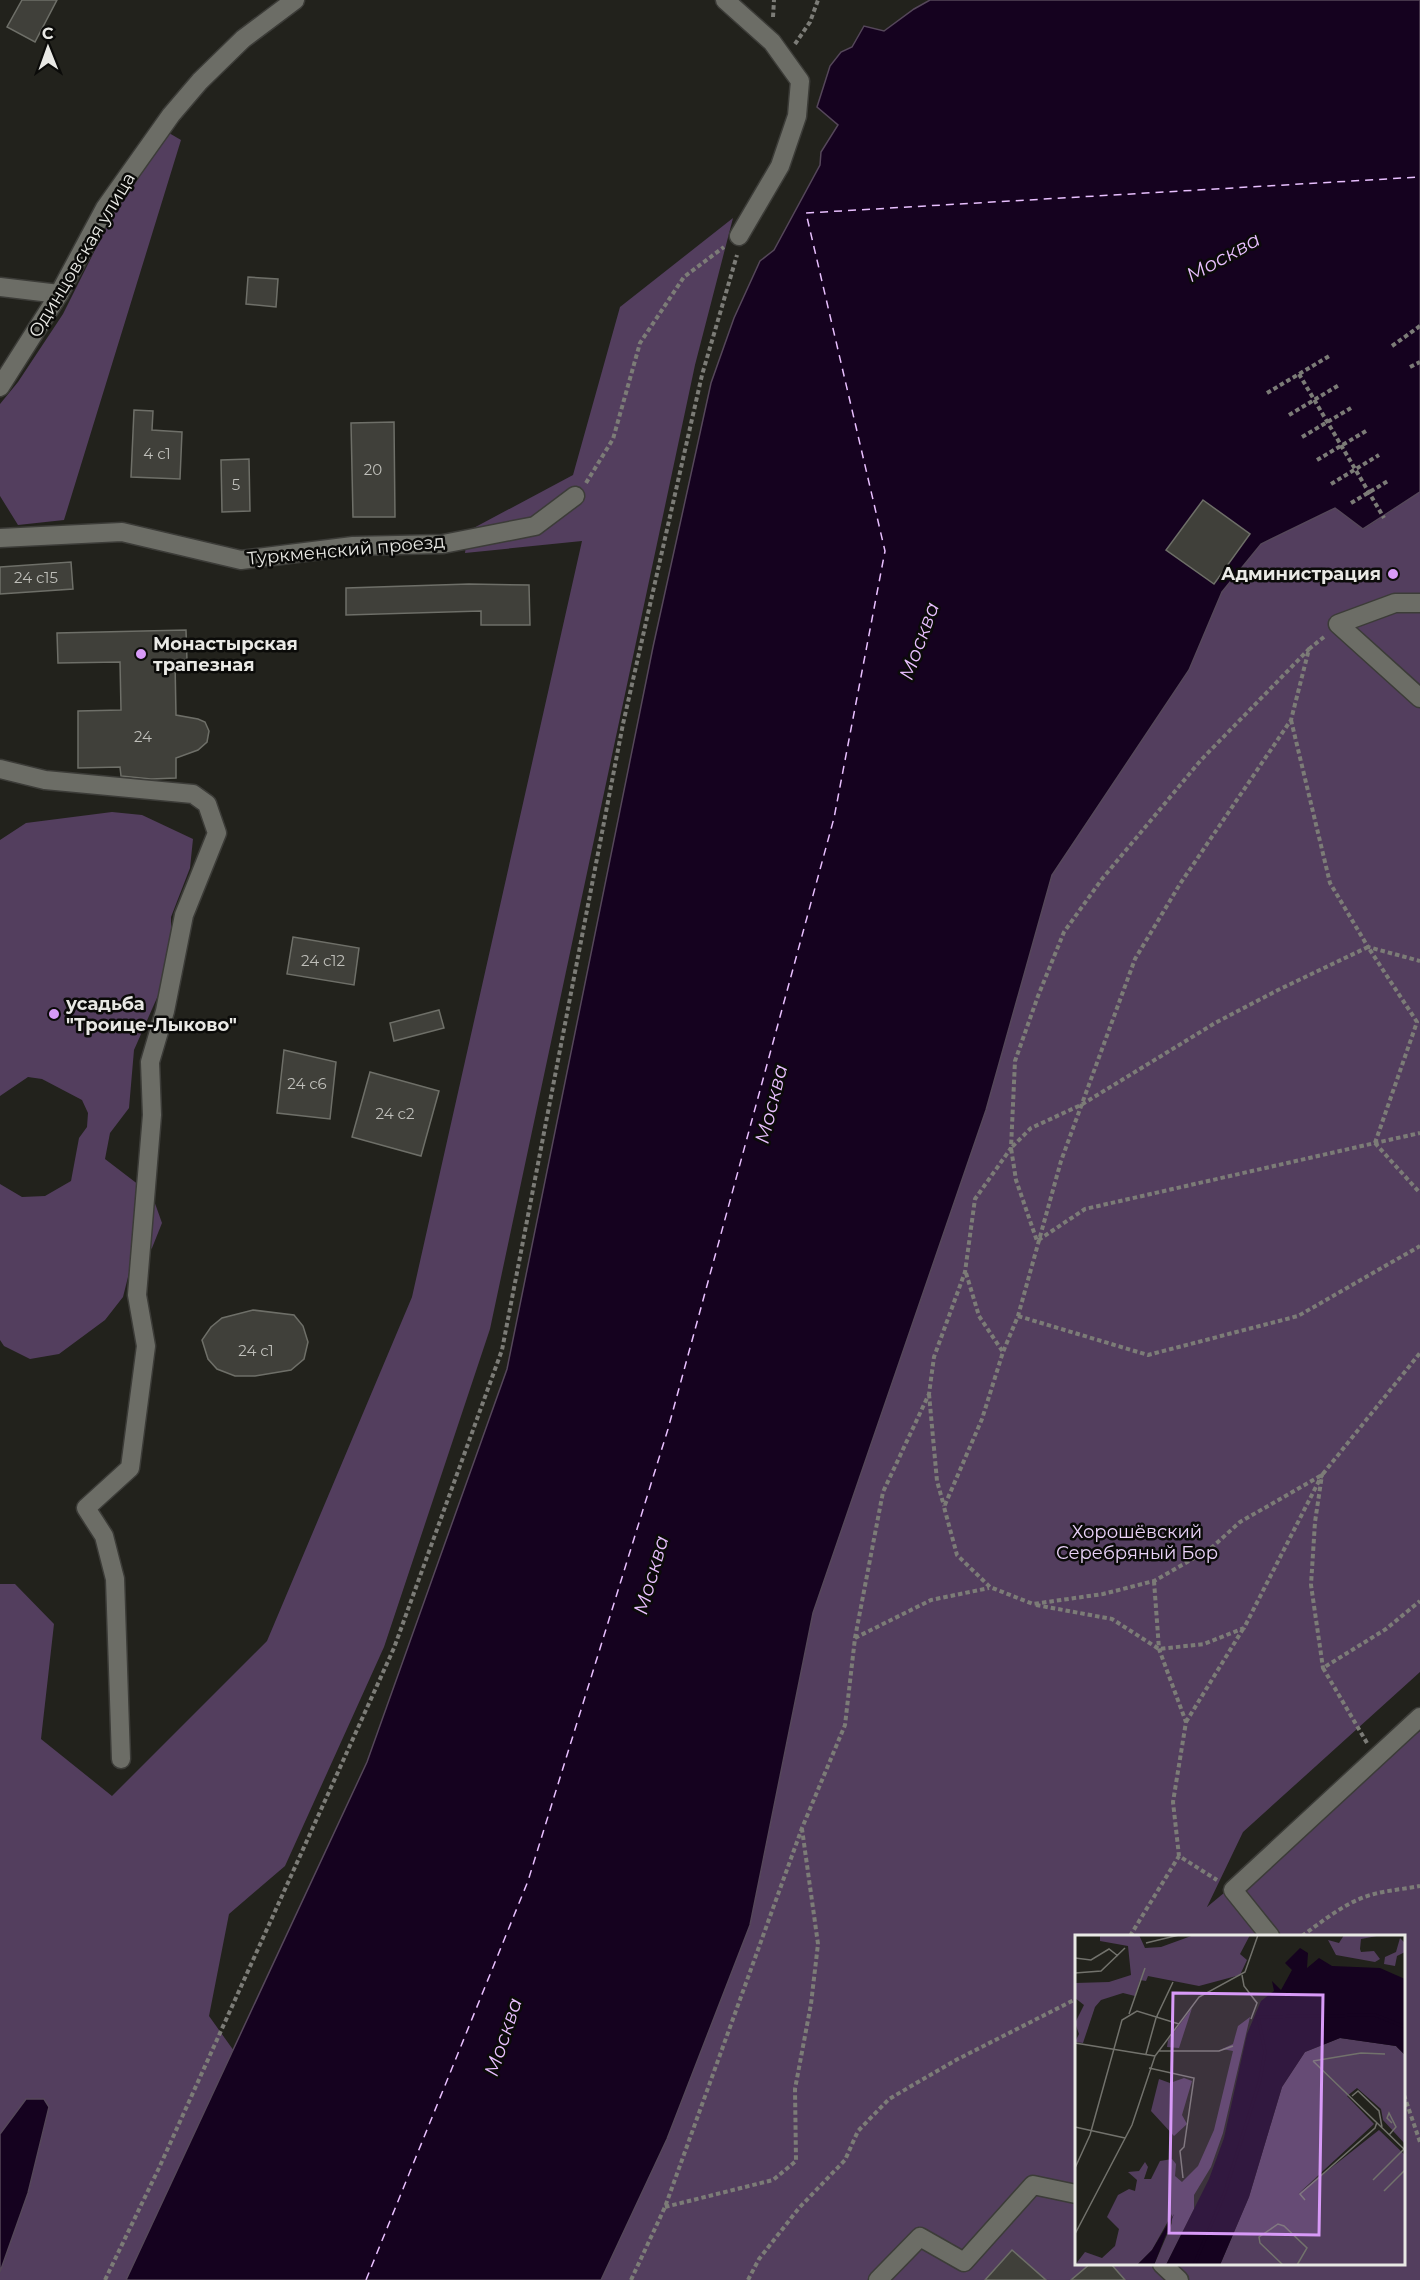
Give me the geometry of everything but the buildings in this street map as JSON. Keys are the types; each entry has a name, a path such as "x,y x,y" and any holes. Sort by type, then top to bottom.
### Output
{"street":[{"name":"Одинцовская улица","path":"0,387 59,294 105,208 171,116 200,81 243,39 295,0"},
{"path":"724,0 772,42 800,81 798,116 780,166 739,236"},
{"path":"0,287 59,294"},
{"name":"Туркменский проезд","path":"0,538 122,532 241,560 353,546 443,544 524,529 535,526 575,496"},
{"path":"1420,603 1395,603 1338,624 1420,698"},
{"path":"0,769 45,780 193,794 207,804 217,833 184,915 165,1011 150,1062 152,1115 137,1295 146,1346 130,1468 86,1508 104,1536 115,1579 121,1759"},
{"path":"1269,1935 1233,1890 1420,1717"},
{"path":"878,2280 920,2237 964,2262 1032,2185 1075,2194"},
{"path":"1163,2265 1179,2280"}],"path":[{"path":"784,60 810,22 818,0"},
{"path":"575,496 590,478 614,439 640,343 684,277 739,236"},
{"path":"105,2280 159,2168 394,1648 502,1350 623,724 702,375 736,263 739,236"},
{"path":"1392,346 1420,326"},
{"path":"1267,393 1331,355"},
{"path":"1410,367 1420,362"},
{"path":"1299,374 1384,518"},
{"path":"1289,415 1339,385"},
{"path":"1302,437 1351,408"},
{"path":"1317,460 1366,431"},
{"path":"1331,484 1379,455"},
{"path":"1351,503 1388,481"},
{"path":"1038,1241 1016,1180 1011,1148 1015,1061 1064,932 1102,879 1202,760 1309,649 1338,624"},
{"path":"944,1507 982,1419 1003,1352 1018,1316 1061,1161 1135,959 1180,884 1292,720 1309,649"},
{"path":"1292,720 1329,883 1417,1022 1375,1143"},
{"path":"1244,1628 1204,1644 1159,1649 1112,1619 1033,1604 990,1587 957,1555 937,1481 929,1394 934,1357 965,1272 975,1199 1011,1148 1031,1128 1081,1105 1215,1023 1368,947 1420,961"},
{"path":"1038,1241 1085,1209 1420,1133"},
{"path":"1375,1143 1420,1193"},
{"path":"1018,1316 1148,1355 1298,1316 1420,1246"},
{"path":"965,1272 979,1316 1003,1352"},
{"path":"1131,1935 1179,1856 1173,1802 1186,1722 1244,1628 1322,1475 1420,1353"},
{"path":"631,2280 664,2207 802,1828 845,1725 855,1638 883,1492 929,1394"},
{"path":"1033,1604 1103,1594 1154,1581 1210,1549 1240,1522 1322,1475"},
{"path":"1322,1475 1314,1522 1311,1585 1323,1668 1375,1757"},
{"path":"1154,1581 1159,1649 1186,1722"},
{"path":"855,1638 931,1600 990,1587"},
{"path":"1323,1668 1386,1629 1420,1601"},
{"path":"664,2207 773,2180 796,2161 795,2089 811,2004 818,1944 802,1828"},
{"path":"1179,1856 1233,1890"},
{"path":"1303,1935 1326,1918 1373,1894 1420,1887"},
{"path":"748,2280 759,2259 799,2208 845,2160 858,2131 889,2099 956,2060 1075,2000"},
{"path":"1405,2098 1420,2142"}],"green space":[{"path":"169,133 181,140 64,520 18,525 0,496 0,404 18,382 63,314 116,208"},
{"path":"733,218 695,365 490,1329 384,1647 285,1866 229,1914 209,2016 234,2051 126,2280 0,2280 0,2272 28,2193 49,2107 26,2099 0,2134 0,1584 15,1584 54,1624 41,1739 112,1796 267,1641 412,1297 582,541 465,553 468,531 573,475 620,307"},
{"name":"Хорошёвский Серебряный Бор","path":"1420,492 1420,1672 1243,1832 1207,1907 1420,1731 1420,2280 601,2280 667,2139 750,1925 813,1613 986,1110 1052,875 1189,670 1222,592 1261,544 1335,508 1364,529"},
{"path":"112,812 142,815 193,839 190,868 171,917 171,966 134,1050 129,1108 110,1133 105,1159 152,1195 162,1223 152,1248 130,1269 123,1297 105,1320 59,1354 30,1359 4,1346 0,1340 0,1184 22,1197 45,1196 71,1181 79,1138 87,1127 88,1113 82,1100 42,1079 28,1077 0,1096 0,840 26,823"}],"water":[{"name":"Москва","path":"930,0 1420,0 1420,492 1363,529 1335,508 1261,544 1222,592 1189,670 1052,875 986,1110 813,1613 750,1925 667,2139 601,2280 126,2280 367,1762 507,1369 653,647 711,383 734,318 760,261 774,250 820,165 821,152 838,125 817,107 830,66 841,52 852,47 864,26 884,31"},
{"path":"26,2099 44,2099 49,2107 28,2193 0,2272 0,2134"}],"ferry route":[{"path":"366,2280 528,1881 668,1429 834,818 885,551 806,213 1420,177"}],"place":[{"name":"Администрация","path":"1393,574"},
{"name":"Монастырская трапезная","path":"141,654"},
{"name":"усадьба \"Троице-Лыково\"","path":"54,1014"}]}
